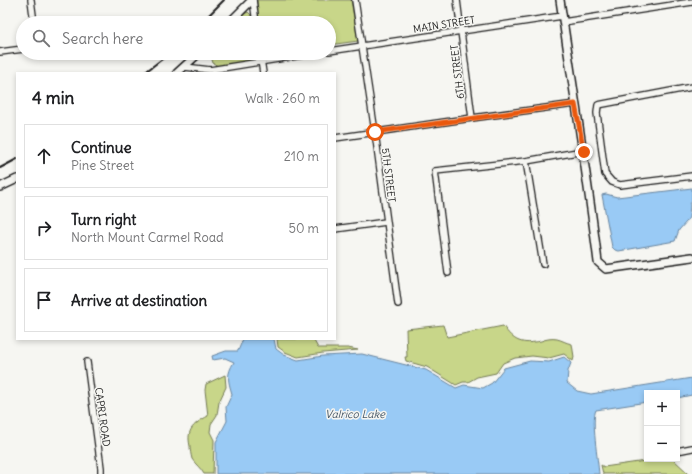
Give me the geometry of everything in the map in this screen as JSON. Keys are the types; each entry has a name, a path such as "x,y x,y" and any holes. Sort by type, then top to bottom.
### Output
{"street":[{"path":"31,0 33,16"},
{"path":"236,16 252,0"},
{"path":"252,0 255,16"},
{"name":"5TH STREET","path":"355,0 375,132 398,304"},
{"name":"6TH STREET","path":"457,0 472,118"},
{"path":"560,0 575,104 584,152 598,262 606,269 692,257"},
{"name":"MAIN STREET","path":"336,50 461,31 692,2"},
{"path":"0,52 16,49"},
{"path":"178,72 192,60"},
{"path":"185,67 210,70 269,60"},
{"path":"262,61 263,72"},
{"path":"692,87 598,105 597,113 605,174 612,182 620,185 692,176"},
{"path":"336,138 575,104"},
{"path":"448,273 435,171 526,161 584,152"},
{"path":"526,161 543,264"},
{"path":"0,187 16,179"},
{"path":"336,229 386,222"},
{"name":"CAPRI ROAD","path":"86,362 101,474"},
{"path":"680,450 692,448"}],"green space":[{"path":"257,0 351,0 358,41 336,44 336,16 258,16"},
{"path":"248,12 251,16 242,16"},
{"path":"212,60 253,60 218,66 213,63"},
{"path":"443,325 447,337 503,326 511,336 519,341 529,343 559,339 572,344 574,357 573,361 564,354 549,358 532,356 515,358 503,363 496,373 477,377 468,382 463,382 456,385 427,367 406,361 405,357 407,357 406,329"},
{"path":"277,340 314,340 318,348 348,348 358,350 298,357 285,352 278,347"},
{"path":"225,375 226,387 219,402 217,415 211,424 210,432 214,440 213,474 204,474 192,459 189,435 190,431 195,425 208,416 205,390 206,384"},
{"path":"644,461 676,462 689,474 603,474 601,465 604,467"}],"water":[{"path":"692,188 692,201 690,204 689,217 679,230 675,241 619,251 612,247 602,195 606,194 617,197"},
{"name":"Valrico Lake","path":"243,340 274,340 276,349 284,355 298,360 323,356 362,354 426,370 456,388 464,385 483,388 492,383 504,368 530,361 549,362 564,357 571,363 568,371 567,383 577,391 591,394 692,378 692,395 680,397 680,390 644,390 644,402 596,410 594,431 599,474 216,474 216,442 227,421 226,407 232,394 229,374 234,362 225,358 213,360 212,356 226,351 238,351"}],"railway":[{"path":"208,16 224,0"},
{"path":"145,72 161,60"},
{"path":"0,168 16,160"}],"route":[{"path":"375,132 575,104 584,152"}]}
